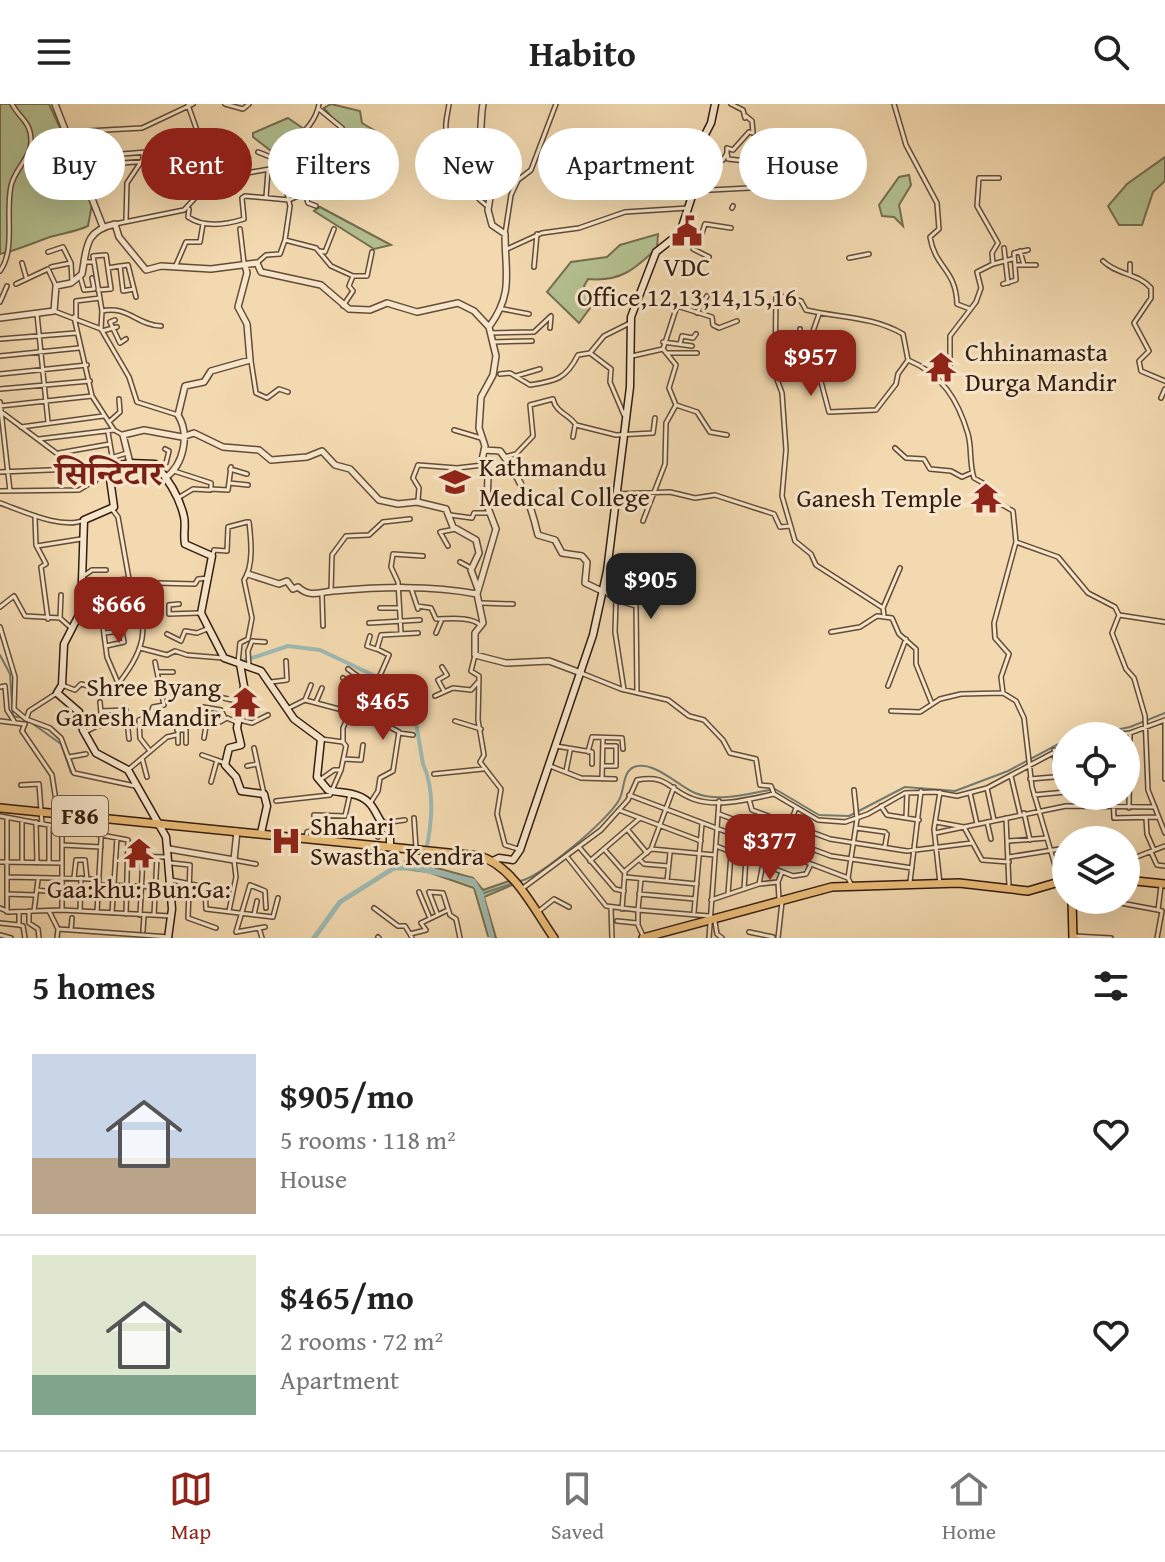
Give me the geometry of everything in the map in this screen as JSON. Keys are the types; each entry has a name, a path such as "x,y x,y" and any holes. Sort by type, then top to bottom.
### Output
{"main road":[{"path":"707,128 715,104"},
{"path":"554,938 516,885 493,861 498,858 513,860 520,850 581,673 602,591 616,494 632,356 630,323 656,252 679,235 689,200"},
{"path":"168,937 172,916 170,856 160,823 128,770 96,753 79,712 57,693 62,685 64,644 70,627 81,611 84,520 112,509 109,472 117,466 155,464 178,498 184,517 184,543 212,557 201,613 224,658 249,663 271,682 299,725 321,739 315,770 320,780 332,792 350,793 370,803 390,832 390,845"},
{"path":"239,662 243,703 239,722 240,746 229,748 225,763 241,791 264,794 267,806 261,833"},
{"name":"F86","path":"0,808 390,845 469,854 493,861"},
{"path":"643,938 781,898 850,882 910,886 959,883 1030,891 1052,884"},
{"path":"1140,882 1163,884"},
{"path":"1072,914 1073,937"}],"street":[{"path":"0,271 10,248 7,218 11,182 32,146 30,125 12,104"},
{"path":"55,104 65,128"},
{"path":"125,129 142,128 193,104"},
{"path":"225,104 243,109 249,104"},
{"path":"449,104 446,132 452,151 470,193 489,207"},
{"path":"483,104 478,135 480,150 476,158 481,176 491,191 489,207 493,227 505,234"},
{"path":"490,330 503,309 507,291 505,234 509,201 518,180 531,170 556,104"},
{"path":"723,160 727,148 733,150 749,132 753,133 752,121 743,110 731,104"},
{"path":"894,104 906,145 937,203 939,231 930,237 934,257 947,268 956,291 957,304 970,309"},
{"path":"188,105 196,128"},
{"path":"306,128 319,106 342,128"},
{"path":"258,152 268,156"},
{"path":"727,153 728,159 739,160"},
{"path":"125,163 140,162"},
{"path":"126,220 127,183 140,162"},
{"path":"97,290 93,256 106,255 111,289 97,290 84,290 80,276 89,238 103,227 184,210 207,185 225,185 241,174 268,171 266,197 243,197 245,218 241,221 203,224 188,217 190,205"},
{"path":"993,264 992,253 998,243 977,206 979,178 999,178"},
{"path":"93,200 103,227"},
{"path":"115,224 119,237 144,269 176,266 211,269 245,265 257,263 266,255 280,254 285,240 289,200"},
{"path":"307,200 316,206"},
{"path":"505,250 537,234 579,228 625,212 688,208"},
{"path":"241,221 247,273 238,307 247,324 256,393 267,398 279,389 288,392"},
{"path":"176,266 186,242 200,242 203,224"},
{"path":"709,257 693,249 693,243 705,224 731,228"},
{"path":"285,240 325,252 334,229"},
{"path":"534,267 537,234"},
{"path":"679,235 693,243"},
{"path":"48,252 63,247 71,263 72,281"},
{"path":"1004,248 1005,283 1016,280 1014,253 1028,250"},
{"path":"320,251 319,256 331,266 353,276 367,276 372,252"},
{"path":"1020,251 1024,265"},
{"path":"6,254 13,260"},
{"path":"849,258 869,254"},
{"path":"936,376 950,365 950,336 968,317 981,288 977,272 1013,259"},
{"path":"1103,261 1120,274 1130,274 1148,284 1152,293 1134,323 1149,351 1139,361 1141,371 1165,381"},
{"path":"83,262 94,262"},
{"path":"22,263 26,277"},
{"path":"51,267 71,263"},
{"path":"257,263 261,272 324,287 343,306 370,310 387,303 417,312 458,303 471,308 490,330 493,375 481,397 479,428 484,450 483,465 488,476 488,513 496,529 478,591 477,603 484,618 475,633 471,672 478,674 479,681 484,755 479,760 501,789 497,814 505,845 520,850"},
{"path":"1130,264 1130,274"},
{"path":"108,268 128,265 136,297"},
{"path":"1014,265 1036,265"},
{"path":"120,266 123,291 134,289"},
{"path":"16,284 41,269 50,269 56,286 54,311"},
{"path":"56,286 80,276"},
{"path":"343,306 353,291 349,286 353,276"},
{"path":"92,278 100,298 102,332"},
{"path":"0,302 7,286"},
{"path":"883,608 816,565 811,554 795,541 782,496 786,450 782,396 776,377 776,295 791,302 799,301 806,310 836,317 855,316 899,332 908,360"},
{"path":"697,314 707,296"},
{"path":"100,298 75,301 76,333 87,365 92,396 103,416 110,421 113,457"},
{"path":"663,349 676,306 712,317 713,325 719,328 737,321"},
{"path":"102,311 124,309 146,324 161,326"},
{"path":"503,309 529,314"},
{"path":"0,318 54,311 75,317 102,332 129,377 137,402 178,415"},
{"path":"800,329 800,334 813,337 820,313"},
{"path":"37,314 48,422"},
{"path":"490,330 534,332 551,316 550,328"},
{"path":"115,320 110,322 112,330 120,343 126,339"},
{"path":"516,376 530,385 569,374 578,355 590,353 604,336 630,323"},
{"path":"102,332 117,327"},
{"path":"0,339 76,333"},
{"path":"680,344 682,336 693,338 696,334"},
{"path":"493,342 532,341"},
{"path":"663,342 692,346"},
{"path":"0,356 79,348"},
{"path":"632,356 663,349"},
{"path":"663,349 675,360 676,369 669,388 676,405 697,412 710,432 727,435"},
{"path":"590,353 611,369 610,382 624,415"},
{"path":"668,353 697,353"},
{"path":"165,478 174,471 185,439 178,415 185,386 204,382 215,369 250,360"},
{"path":"908,360 927,367 958,404 968,435 972,472 983,483 989,497 1013,511 1016,542 994,623 995,638 1009,654 1001,677 1003,693"},
{"path":"819,374 829,412 876,410 896,384 898,374 908,360"},
{"path":"0,374 87,365"},
{"path":"500,374 516,376 540,369"},
{"path":"0,389 90,381"},
{"path":"1161,398 1165,389"},
{"path":"0,407 92,396"},
{"path":"110,421 120,412 119,399"},
{"path":"504,457 516,454 533,436 531,402 553,399 560,413 572,418 576,425 596,432 653,433 655,418"},
{"path":"643,521 665,464 666,423 676,405"},
{"path":"0,407 10,491"},
{"path":"0,407 21,427 95,482"},
{"path":"21,427 103,416"},
{"path":"573,437 576,425"},
{"path":"39,439 111,431 123,435 144,430 185,439 194,433 223,447 259,450 272,460 307,457 322,451 335,465 350,469 379,500 441,507 450,515 456,529 476,540 479,553 471,568"},
{"path":"454,430 482,439"},
{"path":"123,435 130,463"},
{"path":"59,453 110,444"},
{"path":"895,448 906,458 924,459 930,469 951,471 962,477 972,472"},
{"path":"159,470 167,460 169,451 165,449"},
{"path":"484,450 498,450 529,495 538,535 555,540 562,553 582,556 587,562 586,585 636,606 637,693"},
{"path":"0,472 77,468 127,453"},
{"path":"0,458 6,458"},
{"path":"417,502 419,488 413,478 418,465 461,468 483,465"},
{"path":"178,498 193,489 228,490 231,468 247,474"},
{"path":"174,471 211,483 211,489"},
{"path":"0,491 73,491 109,472"},
{"path":"229,483 248,485"},
{"path":"616,494 670,492 695,498 715,495 774,514 780,527 791,526"},
{"path":"0,503 35,518 74,525 84,520"},
{"path":"62,685 75,690 81,684 112,692 132,667 140,648 144,629 129,579 118,517 112,509"},
{"path":"450,515 472,518 474,513 488,513"},
{"path":"35,518 37,546 46,564 41,567 48,619"},
{"path":"331,591 332,555 346,536 369,535 383,522 410,519"},
{"path":"212,557 214,550 227,551 228,527 249,522 252,543 244,584 252,610 251,626 248,639 240,643 239,662"},
{"path":"448,546 440,532 456,529"},
{"path":"37,546 83,539"},
{"path":"1016,542 1058,557 1088,593 1115,607 1119,615"},
{"path":"401,633 398,588 391,567 393,554 423,556"},
{"path":"634,577 644,578 644,572 656,568 657,556"},
{"path":"460,562 471,568 478,591"},
{"path":"884,615 883,608 900,568"},
{"path":"82,577 95,569 106,570"},
{"path":"248,574 281,584 287,581 293,589 298,587 304,592 318,594 398,588 478,591"},
{"path":"157,583 195,584 198,579 209,578"},
{"path":"80,591 129,579"},
{"path":"411,588 418,607 430,608 436,619 475,621 479,629"},
{"path":"80,591 99,597 115,596 119,603"},
{"path":"318,594 323,626"},
{"path":"60,618 61,595"},
{"path":"0,607 14,596 25,616 60,618 70,627"},
{"path":"99,597 106,646 118,683"},
{"path":"616,600 615,632 624,690"},
{"path":"477,603 513,604"},
{"path":"179,604 169,605 169,614 201,613"},
{"path":"380,608 399,608"},
{"path":"831,632 860,627 884,615"},
{"path":"884,615 896,621 899,634 916,649 916,664 932,704"},
{"path":"1119,615 1165,622"},
{"path":"1119,615 1112,629 1113,638 1134,678 1147,723 1147,785 1165,833"},
{"path":"103,623 127,618"},
{"path":"436,633 442,619"},
{"path":"369,623 420,620"},
{"path":"0,627 15,675 14,709 26,721"},
{"path":"167,634 181,641 185,631 197,633 208,629"},
{"path":"104,633 122,631 124,642 106,646"},
{"path":"377,649 381,635 418,633"},
{"path":"370,636 367,646 389,655 374,689"},
{"path":"888,686 906,639"},
{"path":"249,663 252,641 265,642"},
{"path":"140,648 170,656 175,651 224,658"},
{"path":"475,655 506,663 549,661 624,690 659,696 689,716 704,720 723,740 730,753 756,759 760,785 796,808 825,821 855,816 907,792 940,792 957,796 987,788 1052,751"},
{"path":"271,682 287,680 286,661"},
{"path":"150,751 140,738 139,720 150,716 153,707 164,705 155,662"},
{"path":"442,667 447,675 438,680 444,691"},
{"path":"348,669 389,700 386,725 399,733 413,735"},
{"path":"157,672 173,672"},
{"path":"343,678 359,690"},
{"path":"276,801 319,798 332,792 344,759 346,746 343,728 364,681"},
{"path":"435,696 453,688 471,690 479,681"},
{"path":"305,700 311,685"},
{"path":"0,687 5,686 7,710 14,721"},
{"path":"316,702 322,688"},
{"path":"162,690 202,693 243,703"},
{"path":"57,693 31,709 22,731 54,782 58,814"},
{"path":"891,711 920,712 932,704 961,694 1003,693 1016,701 1024,718 1030,779 1052,856"},
{"path":"287,709 305,700 350,712"},
{"path":"100,702 102,724"},
{"path":"203,707 221,710 225,718 239,722 252,723 268,715"},
{"path":"101,711 124,710 129,739"},
{"path":"178,743 178,720 220,722 225,718"},
{"path":"204,738 207,720"},
{"path":"0,721 26,721 50,728 65,744 71,770 76,775 135,786"},
{"path":"85,732 102,724 128,721"},
{"path":"455,721 481,729"},
{"path":"1140,727 1165,721 1165,779"},
{"path":"128,770 177,732 186,730 186,743"},
{"path":"370,803 378,791 380,778 393,771 399,733"},
{"path":"588,752 590,738 622,738 623,749"},
{"path":"602,779 603,738"},
{"path":"321,739 343,742"},
{"path":"344,759 361,760 363,745"},
{"path":"555,746 592,752 592,764"},
{"path":"603,746 616,746 616,766 603,766"},
{"path":"254,748 264,794"},
{"path":"566,771 570,749"},
{"path":"36,750 44,756"},
{"path":"69,757 86,754"},
{"path":"202,755 225,763"},
{"path":"142,758 147,777"},
{"path":"211,782 217,760"},
{"path":"247,766 257,764"},
{"path":"547,765 579,777 615,779"},
{"path":"434,774 483,769"},
{"path":"320,780 334,770 341,770"},
{"path":"1011,776 1030,840"},
{"path":"516,885 579,847 619,810 637,780 656,777 693,799 749,799 773,791"},
{"path":"1030,779 1052,777"},
{"path":"21,785 39,784 42,824"},
{"path":"622,909 625,875 649,851 674,787"},
{"path":"987,788 994,820"},
{"path":"629,795 850,882 856,828 854,790"},
{"path":"910,886 921,791"},
{"path":"906,818 907,792"},
{"path":"940,792 935,833 940,884"},
{"path":"316,829 313,816 345,816 350,793"},
{"path":"970,793 977,824"},
{"path":"1034,795 1052,793"},
{"path":"749,799 751,810 854,843 914,852 972,843"},
{"path":"709,938 719,801"},
{"path":"881,806 887,815 919,820"},
{"path":"1140,808 1155,807"},
{"path":"779,853 796,808"},
{"path":"935,833 1052,809"},
{"path":"619,810 701,841"},
{"path":"1113,810 1114,818 1158,817"},
{"path":"718,813 757,828"},
{"path":"751,843 762,814"},
{"path":"306,838 307,832 328,827 326,815"},
{"path":"0,816 128,840 126,914"},
{"path":"7,817 7,912"},
{"path":"1006,817 1009,890"},
{"path":"97,912 102,818"},
{"path":"414,818 416,848"},
{"path":"590,861 640,818"},
{"path":"1146,818 1147,834 1157,865 1165,866"},
{"path":"22,820 22,862"},
{"path":"378,837 382,824 405,820"},
{"path":"36,822 37,863"},
{"path":"936,822 964,827"},
{"path":"987,822 991,839"},
{"path":"694,912 702,824"},
{"path":"49,825 49,863"},
{"path":"62,827 62,910"},
{"path":"964,827 982,860 1009,860 1050,851"},
{"path":"856,828 886,833 885,848"},
{"path":"627,829 649,851 715,855"},
{"path":"229,911 237,831"},
{"path":"112,913 117,838"},
{"path":"1009,841 1047,838"},
{"path":"785,839 831,856 912,868"},
{"path":"62,845 101,847"},
{"path":"716,846 800,876 807,872 810,865"},
{"path":"1140,856 1165,846"},
{"path":"579,847 615,889 624,891"},
{"path":"604,849 625,875 697,884"},
{"path":"759,884 766,849"},
{"path":"667,881 670,851"},
{"path":"728,894 731,853"},
{"path":"129,856 234,860 256,864"},
{"path":"142,935 143,856"},
{"path":"170,856 190,865 188,918 216,928"},
{"path":"567,856 590,889 611,908 694,912 711,918"},
{"path":"154,915 157,857"},
{"path":"744,889 746,858"},
{"path":"639,859 644,864 668,866"},
{"path":"74,878 76,860 85,860 87,879"},
{"path":"0,862 62,863"},
{"path":"778,938 781,898 778,882 782,872"},
{"path":"7,877 99,879"},
{"path":"39,878 29,923 38,929 39,938"},
{"path":"80,911 81,878"},
{"path":"641,879 638,923 643,938"},
{"path":"711,900 759,884 778,882"},
{"path":"99,885 156,887 188,883 205,887 206,909 274,917 278,898"},
{"path":"1163,884 1158,936 1165,934"},
{"path":"265,927 236,932 250,885 265,891 266,908"},
{"path":"233,891 247,895"},
{"path":"419,892 429,916"},
{"path":"437,913 429,892 443,893 448,910 456,919 460,938"},
{"path":"7,894 62,893"},
{"path":"639,894 696,899"},
{"path":"536,913 554,899 569,907"},
{"path":"254,915 257,901"},
{"path":"1140,906 1165,908"},
{"path":"0,908 7,912 62,910 172,916"},
{"path":"374,908 399,927 405,926 411,936 426,931 421,923 429,916 448,910"},
{"path":"611,908 612,938"},
{"path":"49,911 58,929 57,938"},
{"path":"19,912 19,925"},
{"path":"72,918 73,938"},
{"path":"711,918 717,934 722,938"},
{"path":"617,921 638,923"},
{"path":"0,923 23,926 25,938"},
{"path":"259,928 262,938"},
{"path":"58,929 119,936 168,937"},
{"path":"87,931 87,938"},
{"path":"97,938 98,932"},
{"path":"749,932 773,937"},
{"path":"0,935 11,938"},
{"path":"1073,937 1111,938"}],"green space":[{"path":"0,104 49,104 60,128 24,128 24,200 93,200 88,226 0,254"},
{"path":"331,104 360,111 362,123 370,128 340,128 324,108"},
{"path":"288,118 303,128 268,128 268,149 253,137 253,133"},
{"path":"1165,157 1165,181 1153,192 1142,225 1119,225 1108,206 1127,184"},
{"path":"909,175 911,185 899,205 903,226 894,217 882,216 879,205 899,177"},
{"path":"320,207 391,245 374,249 314,211"},
{"path":"658,234 657,248 634,268 619,276 588,279 584,286 593,304 579,323 547,292 571,262 607,257 620,245"},
{"path":"423,856 426,865 473,878 483,890 509,881 512,885 484,897 496,938 488,936 474,888 428,872 404,869 405,861 421,861"}],"waterway":[{"path":"205,603 210,578"},
{"path":"240,662 288,646 320,650 411,693 431,802 430,830 421,869"},
{"path":"0,655 10,674 13,716 23,718"},
{"path":"1140,723 1165,713"},
{"path":"29,721 61,744 71,773 89,778"},
{"path":"520,881 558,859 602,820 619,800 627,773 634,767 658,770 688,790 705,796 735,796 775,789 819,815 849,816 905,787 955,791 1008,771 1052,747"},
{"path":"103,781 128,786"},
{"path":"314,938 340,902 394,868 415,868 473,881 481,894 492,938"},
{"path":"481,894 514,883"}],"place":[{"name":"VDC Office,12,13,14,15,16","path":"687,231"},
{"name":"Chhinamasta Durga Mandir","path":"941,367"},
{"name":"Kathmandu Medical College","path":"455,482"},
{"name":"Ganesh Temple","path":"986,498"},
{"name":"Shree Byang Ganesh Mandir","path":"245,702"},
{"name":"Shahari Swastha Kendra","path":"286,841"},
{"name":"Gaa:khu: Bun:Ga:","path":"139,853"}],"district":[{"name":"सिन्टिटार","path":"109,473"}]}
